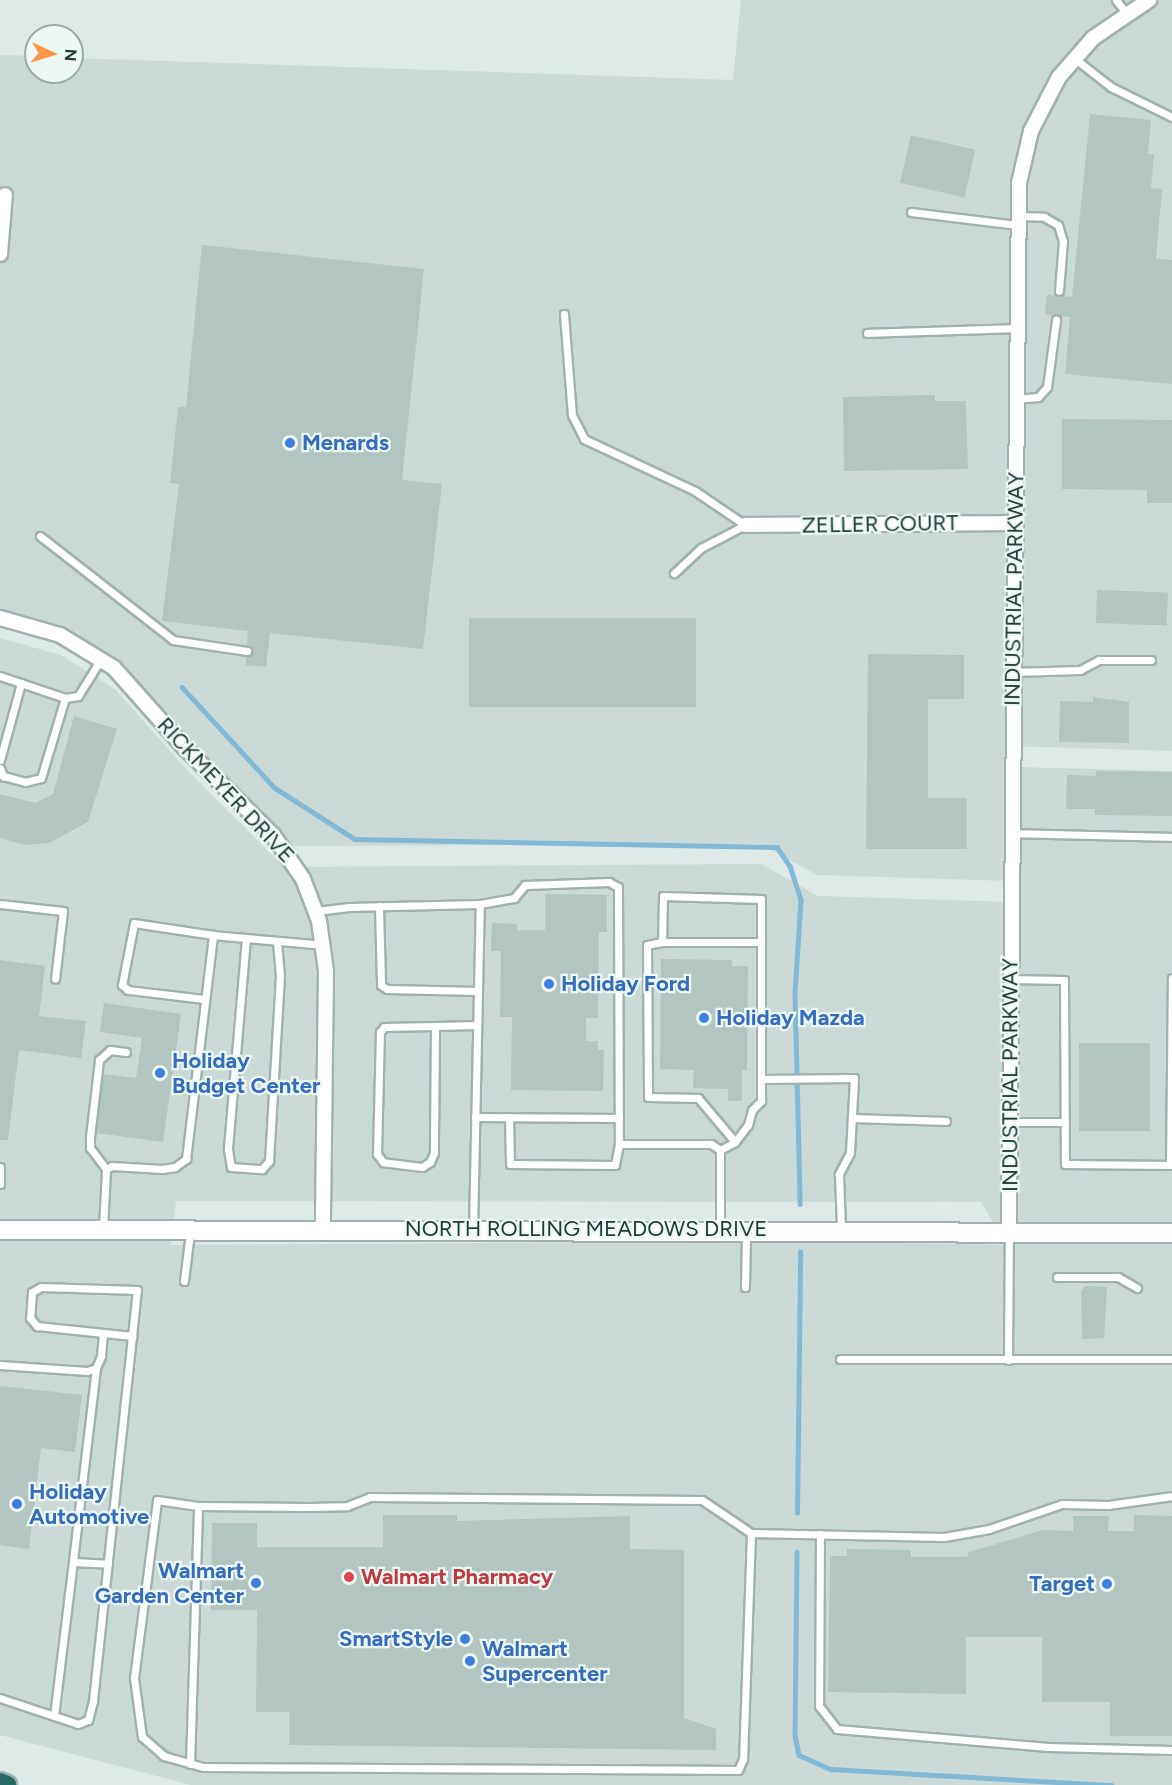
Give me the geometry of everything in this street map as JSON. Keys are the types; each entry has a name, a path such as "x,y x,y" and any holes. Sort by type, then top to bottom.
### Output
{"highway":[{"path":"0,1782 7,1785"}],"main road":[{"name":"NORTH ROLLING MEADOWS DRIVE","path":"0,1230 746,1231 841,1229 1172,1233"}],"street":[{"name":"INDUSTRIAL PARKWAY","path":"1009,1230 1015,399 1017,220 1020,171 1031,131 1050,91 1074,58 1126,13 1149,0"},
{"path":"0,254 5,195"},
{"name":"ZELLER COURT","path":"745,525 1014,523"},
{"name":"RICKMEYER DRIVE","path":"0,618 53,632 101,658 128,681 185,748 273,835 299,872 316,911 324,945 323,1229"}],"lane":[{"path":"1116,0 1126,13"},
{"path":"1074,58 1111,87 1172,117"},
{"path":"911,212 1017,220 1044,218 1058,225 1063,241 1059,291"},
{"path":"564,314 572,415 584,439 695,491 745,525 701,548 674,573"},
{"path":"1015,399 1038,397 1047,387 1056,320"},
{"path":"867,333 1016,328"},
{"path":"40,536 173,640 247,651"},
{"path":"0,676 65,698 78,696 86,689 101,658"},
{"path":"1013,672 1080,670 1100,660 1151,660"},
{"path":"0,760 21,683"},
{"path":"0,768 3,776 25,782 41,778 65,698"},
{"path":"1011,833 1172,837"},
{"path":"316,911 379,906 480,904 514,898 525,885 609,882 618,887 619,1144 615,1165 608,1168 521,1167 510,1164 507,1159 509,1117"},
{"path":"662,942 663,896 761,899 761,1101 735,1142 720,1150"},
{"path":"0,903 63,911 55,980"},
{"path":"473,1229 480,904"},
{"path":"379,906 381,985 387,989 478,991"},
{"path":"204,999 128,990 122,985 134,923 213,935 324,945"},
{"path":"106,1169 112,1166 162,1169 175,1167 186,1158 213,935"},
{"path":"246,938 228,1149 231,1167 262,1169 269,1161 280,976 277,940"},
{"path":"735,1142 698,1098 648,1097 647,945 662,942 761,942"},
{"path":"1010,979 1064,980 1065,1164 1171,1165 1172,978"},
{"path":"435,1026 434,1153 430,1162 422,1167 383,1162 377,1154 380,1032 384,1027 477,1025"},
{"path":"103,1229 106,1169 90,1148 99,1060 110,1050 126,1052"},
{"path":"761,1079 854,1078 850,1153 839,1174 841,1229"},
{"path":"475,1117 619,1118"},
{"path":"852,1118 946,1121"},
{"path":"1010,1122 1065,1122"},
{"path":"619,1144 711,1144 720,1150"},
{"path":"720,1150 720,1231"},
{"path":"0,1167 0,1184"},
{"path":"184,1281 191,1230"},
{"path":"1008,1360 1009,1230"},
{"path":"745,1287 746,1231"},
{"path":"1057,1277 1118,1277 1137,1288"},
{"path":"0,1698 78,1724 88,1720 108,1564 137,1290 41,1287 32,1292 30,1318 37,1326 132,1336"},
{"path":"54,1716 96,1368 103,1333"},
{"path":"840,1359 1172,1359"},
{"path":"0,1365 87,1371 96,1368"},
{"path":"751,1533 743,1759 738,1770 203,1767 164,1756 142,1737 134,1677 158,1500 198,1506 347,1506 370,1497 702,1500 751,1533 944,1537 1006,1524 1062,1504 1107,1505 1172,1496"},
{"path":"190,1764 198,1506"},
{"path":"820,1534 819,1706 837,1729 1048,1747 1172,1750"},
{"path":"73,1562 108,1564"}],"shaded area":[{"path":"741,0 1172,0 1172,751 1012,746 1011,881 817,875 760,844 282,846 91,652 0,618 0,55 24,56 24,84 84,84 84,58 733,80"},
{"path":"0,638 61,655 115,689 186,769 284,867 761,864 818,896 1012,902 1013,767 1172,771 1172,1785 191,1785 0,1735","holes":["176,1201 981,1202 1007,1245 793,1241 171,1245"]}],"building":[{"path":"1090,114 1151,120 1148,154 1154,154 1151,188 1162,189 1156,259 1172,260 1172,384 1065,374 1070,317 1045,314 1047,295 1072,297"},
{"path":"911,135 975,150 964,198 900,183"},
{"name":"Menards","path":"202,245 424,269 402,480 442,484 423,649 270,633 266,667 246,665 246,657 253,651 247,645 248,631 162,621 179,484 170,483 178,407 186,407"},
{"path":"935,395 935,401 966,401 968,469 844,471 843,397"},
{"path":"1062,419 1172,420 1172,503 1147,503 1147,490 1062,489"},
{"path":"1097,590 1168,592 1167,625 1096,623"},
{"path":"469,618 696,618 696,707 469,707"},
{"path":"868,654 964,655 964,699 928,699 928,798 967,798 967,849 866,849"},
{"path":"1093,697 1129,702 1129,743 1059,742 1060,701 1093,702"},
{"path":"74,716 117,729 88,822 49,843 25,845 0,838 0,794 35,803 53,794"},
{"path":"1096,771 1172,772 1172,816 1095,815 1095,809 1066,809 1067,775 1096,776"},
{"name":"Holiday Ford","path":"545,894 607,895 607,932 599,932 598,1018 586,1018 586,1041 598,1041 598,1050 604,1050 603,1091 511,1090 512,1017 500,1017 501,951 491,951 492,923 517,924 517,930 545,930"},
{"name":"Holiday Mazda","path":"661,959 732,960 732,966 748,966 747,1070 742,1070 742,1101 728,1101 728,1089 693,1088 694,1070 660,1069"},
{"path":"0,960 45,966 39,1016 86,1021 81,1058 19,1050 8,1140 0,1140"},
{"name":"Holiday Budget Center","path":"104,1003 181,1014 163,1142 96,1133 103,1074 136,1078 142,1038 100,1032"},
{"path":"1079,1043 1150,1043 1150,1131 1079,1131"},
{"path":"1085,1286 1107,1287 1104,1338 1082,1339 1081,1292"},
{"name":"Holiday Automotive","path":"0,1386 82,1395 75,1452 41,1448 29,1549 0,1545"},
{"name":"Walmart Supercenter","path":"383,1515 457,1515 457,1521 630,1516 630,1549 684,1550 684,1718 716,1729 716,1750 289,1745 289,1712 256,1712 257,1610 211,1610 212,1523 257,1523 257,1547 383,1547"},
{"path":"1134,1515 1172,1516 1172,1736 1110,1736 1110,1702 1042,1702 1042,1637 966,1637 966,1694 828,1692 830,1556 847,1556 847,1549 911,1550 911,1557 967,1557 969,1552 1043,1530 1073,1531 1073,1516 1109,1516 1108,1531 1134,1531"}],"waterway":[{"path":"182,687 275,788 355,839 777,847 790,866 801,900 795,992 800,1204"},
{"path":"797,1513 800,1252"},
{"path":"797,1552 795,1735 799,1755 831,1769 1112,1785"}],"place":[{"name":"Menards","path":"290,443"},
{"name":"Holiday Ford","path":"549,984"},
{"name":"Holiday Mazda","path":"704,1018"},
{"name":"Holiday Budget Center","path":"160,1073"},
{"name":"Holiday Automotive","path":"17,1504"},
{"name":"Walmart Pharmacy","path":"349,1577"},
{"name":"Walmart Garden Center","path":"256,1583"},
{"name":"Target","path":"1107,1584"},
{"name":"SmartStyle","path":"465,1639"},
{"name":"Walmart Supercenter","path":"470,1661"}]}
